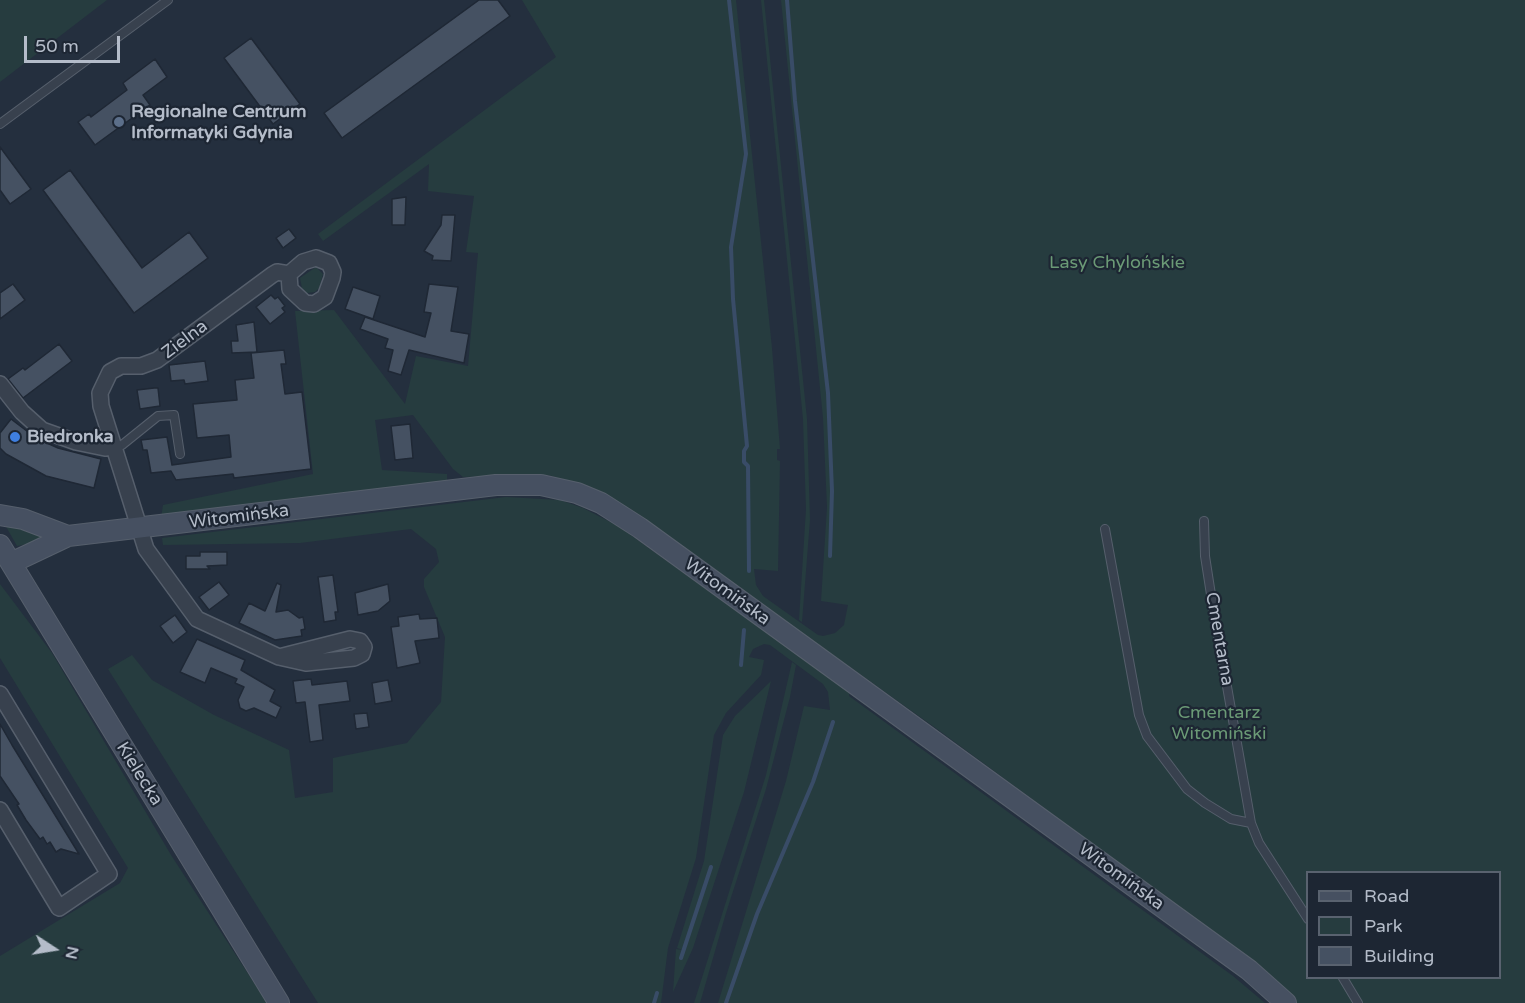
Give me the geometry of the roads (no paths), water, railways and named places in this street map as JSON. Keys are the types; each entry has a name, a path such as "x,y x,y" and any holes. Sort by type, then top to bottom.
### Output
{"street":[{"name":"Zielna","path":"279,657 196,619 173,591 146,549 113,447 101,406 100,393 110,372 121,366 141,366 157,360 272,274 277,272 289,274"},
{"path":"3,393 42,430 76,442 105,448 113,447"},
{"name":"Witomińska","path":"11,563 68,536 496,485 524,484 561,489 601,502 1249,970 1286,1003"},
{"name":"Witomińska","path":"0,515 22,519 68,536"},
{"name":"Kielecka","path":"0,545 279,1003"},
{"path":"0,694 109,874 59,908 0,810"}],"lane":[{"path":"0,124 168,0"},
{"path":"113,447 122,445 158,416 174,415 180,454"},
{"name":"Cmentarna","path":"1204,521 1205,556 1212,601 1251,823 1259,843 1306,916"},
{"path":"1105,529 1139,715 1147,736 1187,789 1231,819 1251,823"},
{"path":"1344,979 1358,1003"}],"waterway":[{"path":"729,0 746,154 731,247 733,299 747,446 744,451 744,462 748,466 749,571"},
{"path":"787,0 795,101 828,393 832,491 830,556"},
{"path":"741,665 744,630"},
{"path":"726,1003 757,914 813,782 833,722"},
{"path":"681,958 711,867"},
{"path":"654,1003 657,993"}],"place":[{"name":"Regionalne Centrum Informatyki Gdynia","path":"119,122"},
{"name":"Biedronka","path":"15,437"}],"park label":[{"name":"Lasy Chylońskie","path":"1117,263"},
{"name":"Cmentarz Witomiński","path":"1219,723"}]}
